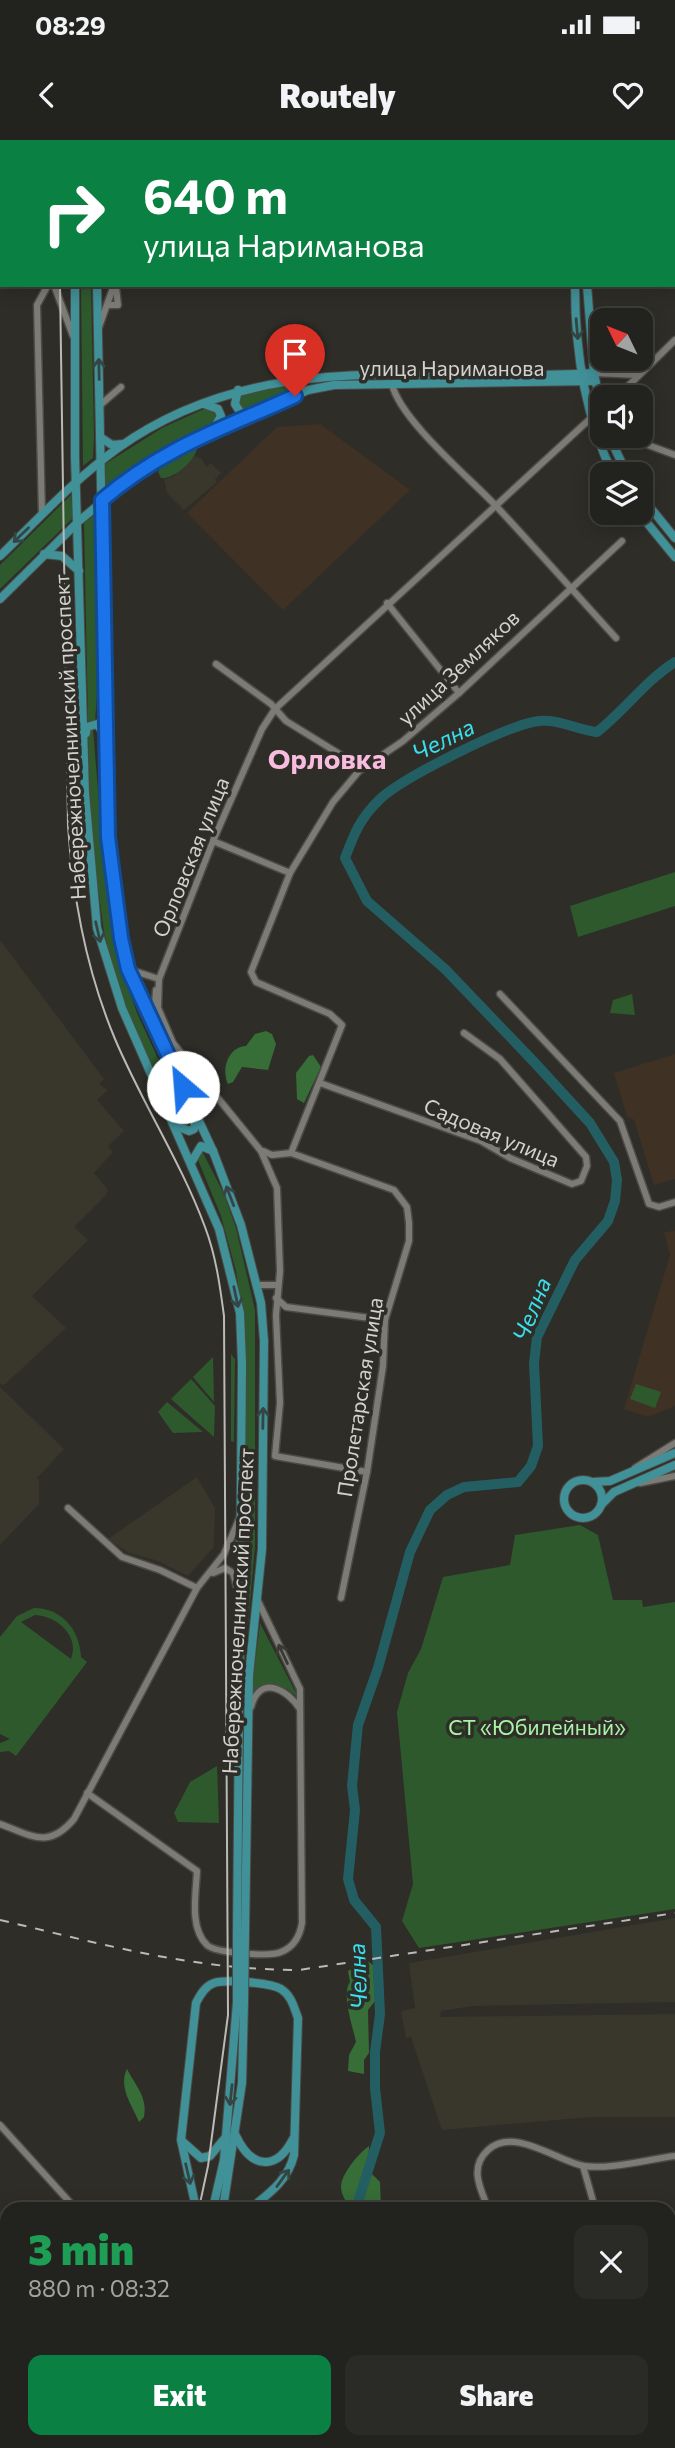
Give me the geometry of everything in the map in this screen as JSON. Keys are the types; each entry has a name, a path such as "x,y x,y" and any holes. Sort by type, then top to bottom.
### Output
{"main road":[{"name":"Набережночелнинский проспект","path":"75,287 79,571 89,853 97,928 122,1008 219,1229 240,1313 241,2002 224,2202"},
{"name":"Набережночелнинский проспект","path":"97,287 106,740 111,869 121,938 128,969 213,1151 241,1225 257,1285 264,1341 262,1549 247,1719 241,1935"},
{"path":"575,287 581,378 590,414"},
{"path":"587,287 597,385"},
{"name":"улица Нариманова","path":"0,556 78,481 123,444 159,423 238,390 330,376 581,378"},
{"path":"581,378 595,377"},
{"name":"улица Нариманова","path":"0,598 102,500 144,467 211,432 317,387 581,378"},
{"path":"238,390 235,404 244,418"},
{"path":"202,403 218,409 221,416 219,425 211,432"},
{"path":"100,436 112,445 123,444"},
{"path":"653,511 675,538"},
{"path":"649,525 675,557"},
{"path":"44,554 62,556 79,571"},
{"path":"85,741 87,727 91,724 101,727 106,740"},
{"path":"175,1125 189,1131 194,1129 196,1114"},
{"path":"191,1163 194,1153 201,1146 213,1151"},
{"path":"675,1453 610,1481 581,1480 567,1488 564,1497 566,1508 574,1517 585,1518 595,1514 614,1492 675,1465"},
{"path":"590,1482 600,1489 601,1505"},
{"path":"195,2202 181,2140 196,2003 208,1986 216,1982 268,1984 282,1990 292,2001 298,2018 294,2136 290,2169 278,2186 258,2202"},
{"name":"Набережночелнинский проспект","path":"215,2202 231,2136"},
{"path":"181,2140 188,2150 201,2158 210,2156 231,2136 259,2162 272,2162 285,2153 294,2136"}],"street":[{"path":"43,514 37,305 47,287"},
{"path":"55,287 75,342"},
{"path":"98,328 114,287"},
{"path":"628,385 675,340"},
{"path":"595,377 638,375"},
{"path":"393,384 397,398 418,426 495,505 616,638"},
{"path":"99,406 121,387"},
{"name":"Орловская улица","path":"367,1472 275,1455 280,1403 276,1298 277,1188 270,1166 261,1151 173,1043 158,1008 159,980 213,841 262,729 275,709 387,603 590,419"},
{"path":"653,447 675,455"},
{"name":"улица Земляков","path":"320,1083 342,1025 330,1014 256,982 251,972 290,873 333,802 359,771 403,741 458,693 622,541"},
{"path":"387,603 458,693"},
{"path":"216,664 275,709 286,721 346,758 359,771"},
{"path":"213,841 290,873"},
{"path":"128,969 159,980 153,999 154,1029"},
{"path":"500,994 622,1125 649,1204 659,1207 675,1202"},
{"name":"Садовая улица","path":"320,1083 481,1141 510,1158 572,1184 581,1181 587,1166 586,1157 500,1059 464,1033"},
{"path":"261,1151 272,1155 291,1153 320,1083"},
{"name":"Пролетарская улица","path":"291,1153 394,1190 407,1207 409,1241 385,1320 383,1366 367,1472 341,1598"},
{"path":"257,1285 278,1285"},
{"path":"276,1298 286,1307 385,1320"},
{"path":"628,1473 675,1443"},
{"path":"631,1484 675,1476"},
{"path":"68,1508 122,1557 160,1570 197,1588"},
{"path":"0,1824 29,1836 46,1839 64,1832 197,1588 225,1551 240,1515"},
{"path":"205,1578 225,1568 233,1573 239,1595"},
{"path":"87,1793 197,1871 196,1918 206,1945 217,1951 280,1953 292,1946 300,1935 302,1923 300,1689 257,1599"},
{"path":"247,1719 253,1697 262,1689 274,1687 286,1691 302,1712"},
{"path":"0,2125 70,2202"},
{"path":"486,2202 476,2176 483,2154 491,2146 503,2143 525,2144 583,2166 675,2156"},
{"path":"583,2166 593,2202"}],"shaded area":[{"path":"320,424 410,490 283,610 187,513 277,427"},
{"path":"195,456 202,459 206,467 211,463 221,473 215,479 217,482 184,510 167,493 164,479 173,477"},
{"path":"0,940 104,1079 99,1084 108,1090 97,1100 124,1131 108,1146 113,1152 94,1173 108,1190 106,1195 74,1227 88,1240 32,1296 66,1328 4,1385 0,1384"},
{"path":"675,1054 675,1179 654,1185 634,1120 627,1116 614,1073"},
{"path":"675,1231 675,1406 648,1417 624,1409 670,1255 664,1232"},
{"path":"0,1387 64,1449 36,1479 39,1479 39,1504 0,1545"},
{"path":"197,1477 215,1508 214,1547 188,1576 155,1560 129,1553 108,1539"},
{"path":"675,1918 675,2002 473,2006 441,2011 440,2017 675,2014 675,2117 590,2117 442,2130 411,2037 406,2038 401,2011 415,2008 409,1963"}],"green space":[{"path":"81,287 91,287 94,437 93,458 83,466"},
{"path":"304,384 302,389 250,411 245,412 238,401 240,394"},
{"path":"206,408 217,415 214,424 163,447 106,487 105,464 162,428"},
{"path":"197,446 193,457 184,468 172,476 161,478 158,472 161,466"},
{"path":"71,495 73,518 0,589 0,565"},
{"path":"94,514 97,694 95,722 88,722 84,523"},
{"path":"93,729 104,863 119,961 137,1013 189,1126 187,1129 184,1128 163,1077 152,1066 135,1031 116,982 104,932 91,835 88,733"},
{"path":"675,872 675,906 578,937 570,906"},
{"path":"632,994 635,1015 610,1013 613,1000"},
{"path":"266,1031 272,1034 276,1044 268,1070 242,1067 233,1082 228,1084 225,1072 231,1055 240,1047 246,1046 255,1034"},
{"path":"313,1055 321,1067 304,1103 297,1099 296,1073 309,1056"},
{"path":"202,1151 224,1194 236,1228 255,1310 255,1547 244,1669 246,1339 236,1271 221,1216 196,1155"},
{"path":"231,1354 235,1359 234,1442 231,1441"},
{"path":"213,1357 214,1402 193,1377"},
{"path":"191,1379 215,1406 214,1437 171,1399"},
{"path":"636,1384 661,1392 655,1408 630,1399"},
{"path":"167,1402 203,1432 173,1433 158,1412"},
{"name":"СТ «Юбилейный»","path":"580,1525 598,1535 613,1600 642,1600 643,1607 675,1602 675,1909 419,1948 402,1921 413,1884 397,1712 408,1673 421,1649 443,1577 510,1565 515,1535"},
{"path":"34,1608 61,1616 73,1630 81,1657 87,1662 16,1756 9,1751 0,1752 0,1743 10,1739 0,1734 0,1637 17,1616","holes":["35,1615 58,1623 69,1635 73,1651 71,1659 21,1622"]},
{"path":"260,1623 296,1696 287,1689 269,1685 251,1695"},
{"path":"217,1766 219,1823 178,1822 174,1813 190,1782"},
{"path":"367,1961 373,1965 375,2001 368,2010 369,2053 364,2060 364,2074 348,2071 349,2055 356,2042 348,2011 347,1994 350,1982 348,1971"},
{"path":"127,2069 144,2103 144,2117 139,2122 125,2089"},
{"path":"369,2146 356,2202 346,2202 342,2193 342,2182 351,2164"},
{"path":"372,2174 380,2182 381,2202 362,2202"}],"waterway":[{"name":"Челна","path":"358,2202 380,2133 375,2088 375,2052 380,2014 376,1927 354,1900 348,1879 355,1810 352,1786 358,1725 378,1668 410,1552 430,1510 447,1495 464,1487 518,1482 531,1466 538,1446 534,1363 537,1337 575,1260 608,1221 615,1201 617,1180 614,1162 590,1123 445,969 367,901 345,858 367,813 392,789 410,778 456,753 504,732 539,721 561,723 597,732 654,678 675,662"}],"tram line":[{"path":"60,287 68,826 77,908 96,987 115,1039 185,1179 209,1238 224,1316 228,2015 208,2166 200,2202"}],"railway":[{"path":"0,1920 185,1961 299,1970 675,1913"}],"district":[{"name":"Орловка","path":"327,758"}],"route":[{"path":"183,1087 128,969 111,869 108,837 102,500 144,467 177,447 295,396"}]}
